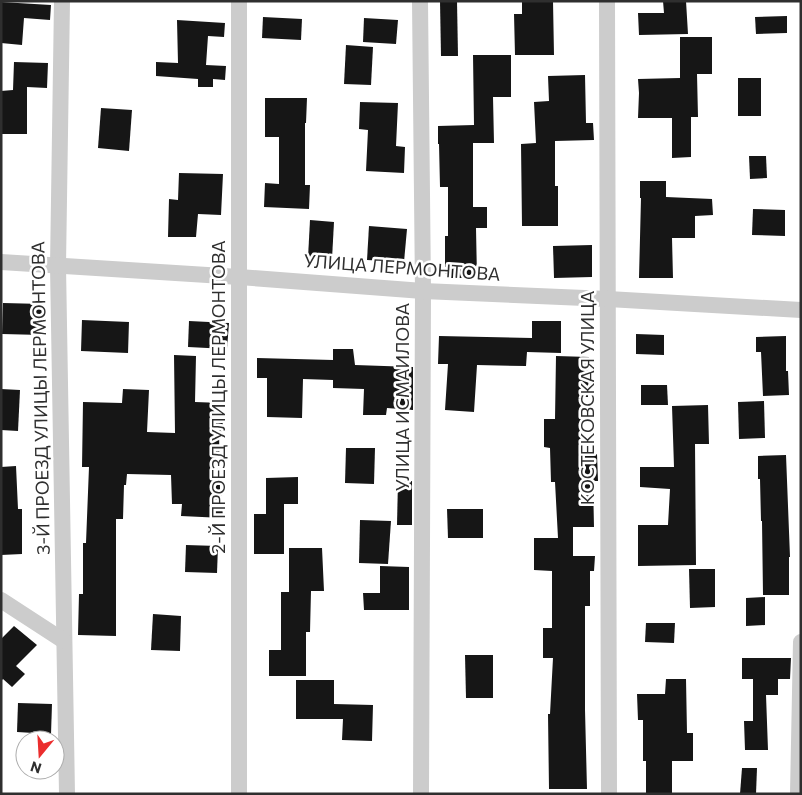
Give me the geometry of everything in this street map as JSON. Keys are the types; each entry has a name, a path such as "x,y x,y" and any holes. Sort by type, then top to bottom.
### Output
{"street":[{"name":"3-Й ПРОЕЗД УЛИЦЫ ЛЕРМОНТОВА","path":"62,1 58,266 67,794"},
{"name":"2-Й ПРОЕЗД УЛИЦЫ ЛЕРМОНТОВА","path":"239,1 239,794"},
{"name":"УЛИЦА ИСМАИЛОВА","path":"420,1 423,291 421,794"},
{"name":"КОСТЕКОВСКАЯ УЛИЦА","path":"607,1 610,794"},
{"name":"УЛИЦА ЛЕРМОНТОВА","path":"1,262 423,291 801,310"},
{"path":"1,600 64,641"},
{"path":"798,794 801,642"}],"building":[{"path":"440,1 457,1 458,56 441,56"},
{"path":"522,1 553,1 554,55 515,55 514,14 522,14"},
{"path":"663,1 686,1 688,34 639,35 638,13 664,13"},
{"path":"1,2 51,5 50,20 24,18 22,45 1,43"},
{"path":"787,16 787,33 756,34 755,17"},
{"path":"263,17 302,19 301,40 262,38"},
{"path":"364,18 398,20 396,44 363,42"},
{"path":"177,20 225,23 224,37 208,36 206,65 226,66 225,80 213,79 213,87 198,87 198,79 156,76 156,62 178,63"},
{"path":"680,37 712,37 712,74 697,74 698,117 691,117 691,157 672,158 672,118 638,118 638,79 680,78"},
{"path":"346,45 373,47 371,85 344,84"},
{"path":"473,55 511,55 511,97 493,97 494,143 473,143 473,207 487,207 487,228 476,228 477,278 445,278 445,236 448,236 448,187 440,187 438,126 474,125"},
{"path":"14,62 48,63 47,88 27,87 27,134 1,134 1,91 13,90"},
{"path":"585,75 586,123 593,123 594,140 555,141 555,186 558,186 558,226 522,226 521,144 536,143 534,102 549,101 548,76"},
{"path":"738,78 761,78 761,116 738,116"},
{"path":"265,98 307,98 305,185 310,185 309,209 264,207 265,183 279,184 279,137 265,137"},
{"path":"360,102 398,103 396,146 405,147 404,173 366,171 368,130 359,129"},
{"path":"101,108 132,110 129,151 98,148"},
{"path":"749,156 766,156 767,178 750,179"},
{"path":"179,173 223,174 221,215 198,214 196,237 168,237 169,199 178,200"},
{"path":"640,181 666,181 666,197 712,199 713,215 695,216 695,238 672,238 673,278 639,278"},
{"path":"753,209 785,210 785,236 752,235"},
{"path":"310,220 334,222 332,259 308,258"},
{"path":"369,226 407,229 404,262 367,260"},
{"path":"592,245 592,277 554,278 553,246"},
{"path":"3,303 43,304 42,335 2,334"},
{"path":"82,320 129,322 128,353 81,351"},
{"path":"189,321 229,323 227,349 188,347"},
{"path":"532,321 561,321 561,353 527,352 526,366 477,365 474,412 445,410 448,364 438,364 439,336 532,338"},
{"path":"636,334 664,335 664,355 636,354"},
{"path":"786,336 786,371 788,371 789,395 763,396 761,352 756,352 756,337"},
{"path":"333,349 353,349 355,365 413,367 413,410 387,408 386,415 363,415 364,389 333,388 333,380 303,379 302,418 267,417 267,378 257,378 257,358 333,360"},
{"path":"174,355 196,356 195,402 222,403 223,432 219,432 220,489 223,518 181,516 182,504 172,504 171,475 127,474 126,485 124,485 123,519 116,519 116,636 78,635 79,594 83,594 83,543 86,543 89,467 82,467 83,402 122,403 123,389 149,390 147,432 175,433"},
{"path":"556,356 589,357 588,397 582,397 580,454 597,454 598,481 593,481 594,527 573,527 573,556 595,556 594,571 590,571 590,606 585,606 587,789 549,789 548,714 550,714 553,658 543,658 543,628 552,628 552,571 534,570 534,538 558,538 555,482 551,482 550,448 544,447 544,419 555,419"},
{"path":"641,385 667,385 668,405 641,405"},
{"path":"1,389 20,390 18,431 1,430"},
{"path":"764,401 765,438 739,439 738,402"},
{"path":"708,405 709,444 695,444 696,565 638,566 638,525 668,525 670,489 640,487 640,467 674,467 672,406"},
{"path":"346,448 375,448 374,484 345,483"},
{"path":"786,455 790,557 789,595 763,595 762,521 758,456"},
{"path":"16,466 18,509 22,509 22,554 1,555 1,467"},
{"path":"298,477 298,504 284,504 284,554 254,554 254,514 266,514 266,478"},
{"path":"398,481 412,481 412,525 397,525"},
{"path":"447,509 483,509 483,538 448,538"},
{"path":"360,520 391,521 388,564 359,563"},
{"path":"186,545 218,546 217,573 185,572"},
{"path":"289,548 322,548 324,591 311,591 310,632 306,632 306,676 269,676 269,650 281,650 281,592 289,592"},
{"path":"380,566 409,567 409,610 364,610 363,593 380,593"},
{"path":"689,569 715,569 715,607 690,608"},
{"path":"765,597 765,625 746,626 746,598"},
{"path":"153,614 181,616 180,651 151,650"},
{"path":"646,623 675,623 674,643 645,642"},
{"path":"14,626 37,645 16,666 25,674 12,687 3,679 1,681 1,639"},
{"path":"465,655 493,655 493,698 466,698"},
{"path":"742,658 791,658 790,679 778,679 778,695 766,695 768,750 745,750 744,721 753,721 753,679 742,679"},
{"path":"666,679 686,679 687,733 693,733 693,761 672,761 672,794 646,794 646,761 643,761 643,720 638,720 637,694 665,694"},
{"path":"296,680 334,680 334,704 373,705 372,741 342,740 343,719 296,719"},
{"path":"18,703 52,704 51,730 17,730"},
{"path":"742,768 757,768 756,794 740,794"}]}
